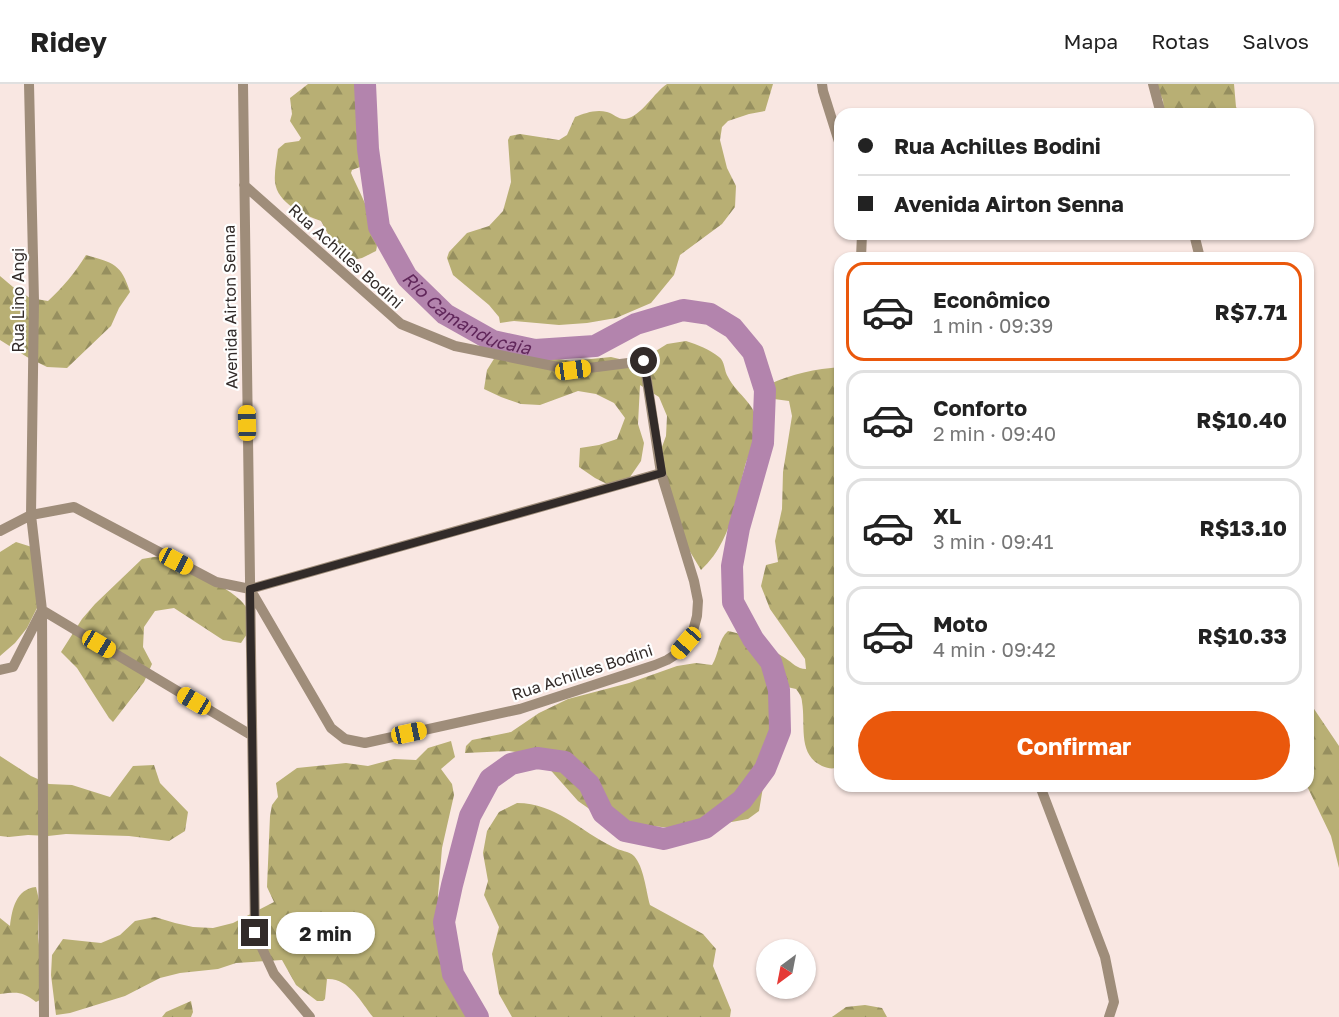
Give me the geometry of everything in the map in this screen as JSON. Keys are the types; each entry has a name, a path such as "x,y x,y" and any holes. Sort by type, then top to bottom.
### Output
{"street":[{"name":"Rua Lino Angi","path":"29,84 34,301 31,515 42,610 44,1017"},
{"name":"Avenida Airton Senna","path":"243,84 255,933 274,974 310,1017"},
{"path":"822,84 834,126"},
{"path":"1153,84 1159,108"},
{"name":"Rua Achilles Bodini","path":"244,185 400,324 455,346 573,370 644,361 662,473 698,601 693,631 686,643 678,653 656,665 519,709 365,743 345,739 331,728 250,589"},
{"path":"0,531 31,515 74,507 216,582 250,589 662,473"},
{"path":"0,670 14,667 42,610 251,735"},
{"path":"1042,792 1105,957 1114,1002 1109,1017"}],"green space":[{"path":"308,84 365,84 368,133 360,167 352,170 351,173 373,223 377,243 376,251 362,258 354,259 342,253 321,221 292,207 277,189 275,174 278,149 285,143 299,141 301,138 290,121 292,114 290,98"},
{"path":"667,84 773,84 765,111 728,121 722,127 720,140 727,168 736,186 735,207 722,224 680,255 674,275 651,303 616,318 587,323 559,325 514,321 500,323 499,317 489,305 453,275 447,258 449,252 467,233 489,226 503,211 511,182 508,140 510,136 520,134 559,140 567,135 575,117 595,111 607,112 623,119 629,118 639,112"},
{"path":"1155,84 1234,84 1237,108 1164,108 1163,100"},
{"path":"86,255 110,263 120,270 130,292 111,326 67,368 47,367 0,340 0,276 30,298 48,301 78,268"},
{"path":"686,341 707,349 721,359 732,384 754,412 758,427 745,466 731,522 719,547 701,570 686,545 659,455 666,436 667,416 659,397 640,385 638,424 644,443 641,461 630,477 613,487 579,467 580,448 617,439 625,418 614,403 596,394 578,391 540,405 521,404 484,389 487,370 497,354 516,348 535,355 571,361 611,357 632,362 667,344"},
{"path":"834,368 834,768 822,766 809,754 804,738 801,698 796,689 787,687 777,704 759,811 748,819 688,830 635,824 598,815 578,801 546,765 530,754 509,751 465,753 466,746 472,740 511,732 539,713 568,699 629,683 677,666 696,663 712,665 722,639 728,631 758,642 798,667 806,669 805,659 770,609 761,586 766,565 778,562 775,541 782,509 783,472 792,416 789,401 774,399 768,389 770,384 778,380"},
{"path":"16,542 35,548 37,608 27,628 0,656 0,552"},
{"path":"160,556 207,578 231,593 246,607 253,625 241,643 223,640 174,608 155,611 144,627 143,647 152,664 144,682 113,722 77,668 61,652 82,619 95,604 142,559"},
{"path":"1314,709 1339,746 1339,868 1331,836 1310,792 1314,792"},
{"path":"451,741 455,757 441,769 452,784 454,795 442,848 438,922 445,961 467,1017 373,1017 354,992 342,982 327,979 325,999 317,1001 296,985 282,960 236,963 218,969 180,973 160,978 125,996 56,1015 51,975 52,955 63,939 101,943 120,935 135,921 155,917 193,927 213,928 233,923 274,902 267,887 270,816 272,805 278,797 276,783 297,768 346,763 368,766 394,759 416,760 428,748"},
{"path":"0,756 31,776 49,784 72,785 110,797 133,766 154,765 160,783 188,812 185,831 169,841 129,836 66,834 0,836"},
{"path":"517,803 531,804 556,813 601,841 634,856 642,873 650,905 703,934 716,949 713,966 731,1010 730,1017 512,1017 499,994 492,954 499,927 484,895 488,881 483,853 487,831 499,812"},
{"path":"36,887 39,900 38,937 44,985 40,1000 36,1002 19,993 0,994 0,918 10,926 16,901 24,892"},
{"path":"191,1001 193,1012 191,1017 162,1017 166,1012"},
{"path":"865,1005 882,1008 887,1017 832,1017 846,1007"}],"waterway":[{"name":"Rio Camanducaia","path":"365,84 368,149 379,227 407,277 445,314 493,341 535,350 595,346 636,324 683,310 710,314 733,328 753,352 765,390 763,443 739,528 732,566 733,602 753,639 771,662 779,690 780,731 765,769 742,800 705,828 664,839 625,831 603,813 589,784 565,762 537,758 511,764 490,779 470,816 444,922 453,974 478,1017"}],"route":[{"path":"255,933 250,589 662,473 644,361"}]}
